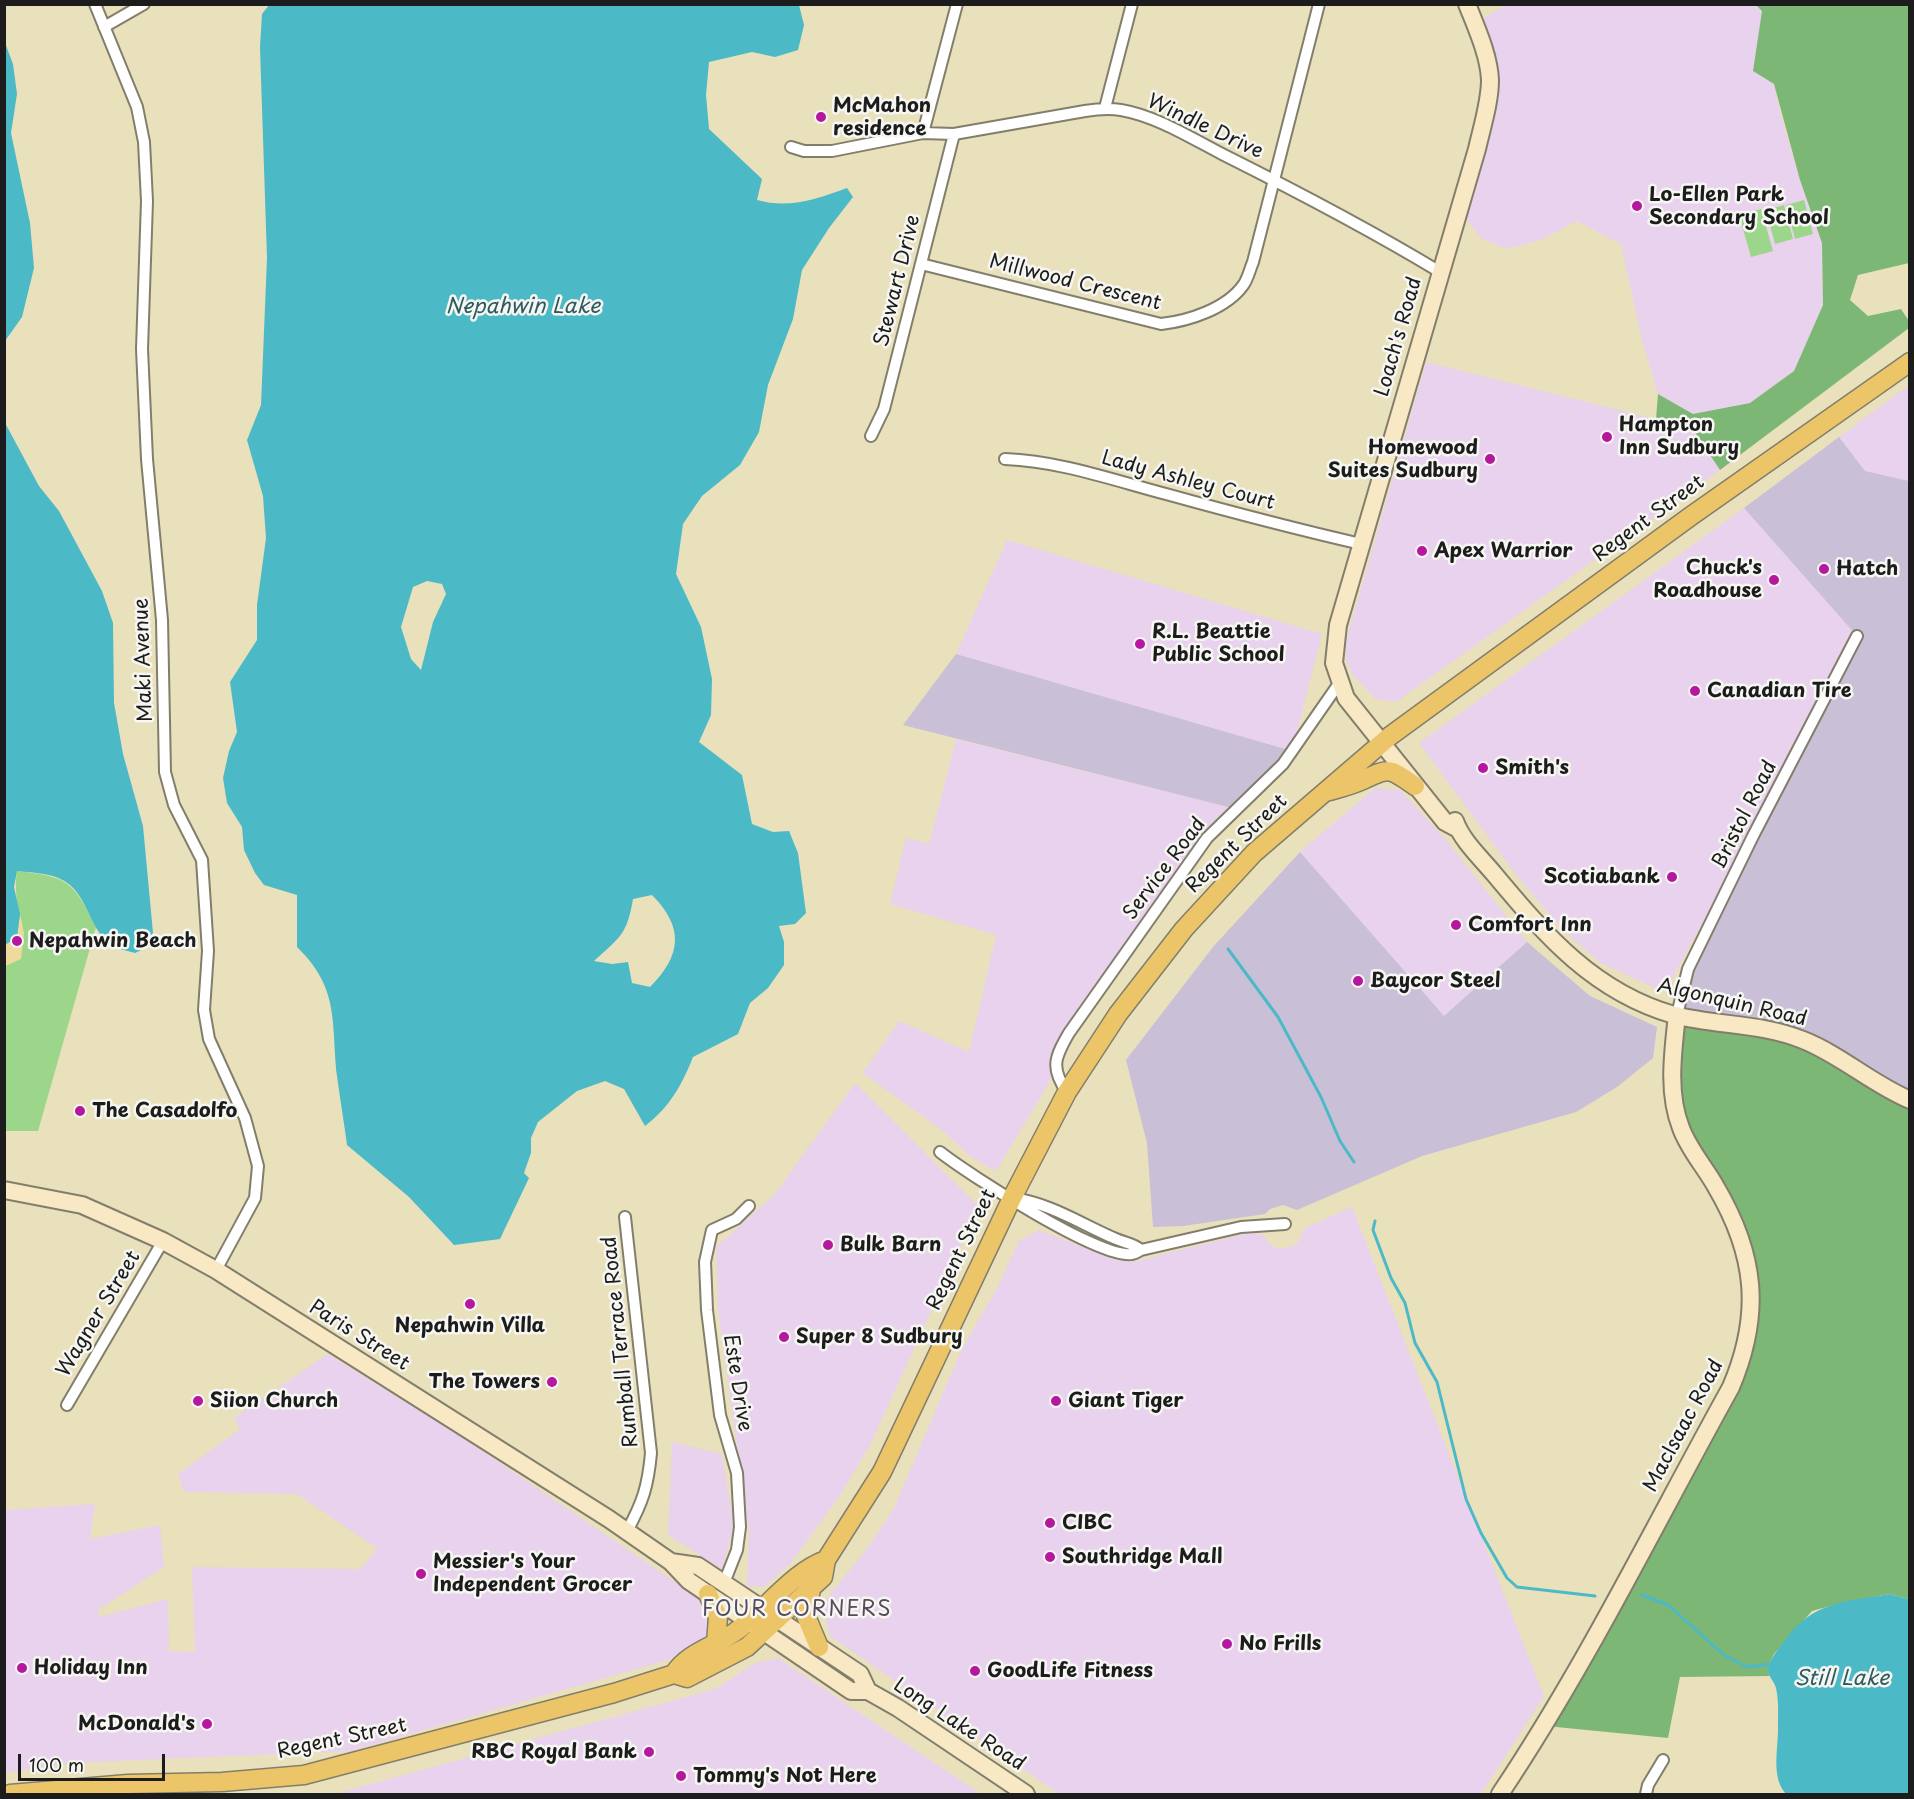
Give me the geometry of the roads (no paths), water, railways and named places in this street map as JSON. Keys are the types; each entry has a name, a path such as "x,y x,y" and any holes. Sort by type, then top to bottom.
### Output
{"main road":[{"name":"Regent Street","path":"674,1674 681,1662 716,1644 749,1621 771,1615 811,1589 823,1577 826,1560 882,1472 1012,1198 1067,1092 1118,1014 1184,929 1254,853 1385,739 1691,516 1910,362"},
{"path":"1322,794 1363,780 1379,771 1396,774 1415,786"},
{"name":"Regent Street","path":"10,1794 128,1784 222,1782 304,1775 614,1693 674,1674 687,1678 720,1663 765,1632 771,1615 810,1565 826,1560"},
{"path":"811,1589 806,1616 819,1647"},
{"path":"708,1594 718,1617 716,1644"}],"street":[{"name":"Maki Avenue","path":"95,4 137,107 144,142 147,201 142,349 147,459 162,620 165,772 174,805 202,860 208,951 204,1010 209,1039 245,1118 258,1166 255,1198 216,1270"},
{"path":"104,27 144,4"},
{"path":"923,133 957,4"},
{"path":"1105,108 1132,4"},
{"name":"Millwood Crescent","path":"921,264 1161,324 1184,321 1226,301 1244,284 1253,262 1319,4"},
{"name":"Loach's Road","path":"1340,682 1334,663 1334,638 1477,149 1490,80 1479,36 1467,4"},
{"name":"Windle Drive","path":"791,147 804,151 831,151 923,133 954,134 1105,108 1123,110 1152,120 1274,180 1391,242 1440,272"},
{"name":"Stewart Drive","path":"871,436 884,409 954,134"},
{"name":"Lady Ashley Court","path":"1005,459 1029,460 1072,468 1258,520 1361,544"},
{"name":"Bristol Road","path":"1677,1015 1688,969 1753,836 1857,636"},
{"path":"1340,682 1354,693 1385,739"},
{"name":"Service Road","path":"1067,1092 1055,1073 1057,1053 1069,1033 1207,838 1283,764 1340,682"},
{"name":"Algonquin Road","path":"1385,739 1415,786 1445,822 1458,829"},
{"name":"Algonquin Road","path":"1385,739 1453,816 1458,829 1558,947 1588,973 1627,996 1677,1015 1776,1031 1803,1040 1824,1050 1885,1090 1910,1100"},
{"name":"MacIsaac Road","path":"1500,1794 1546,1726 1604,1623 1731,1387 1741,1362 1748,1334 1749,1275 1742,1237 1716,1186 1681,1128 1674,1099 1672,1058 1677,1015"},
{"path":"940,1152 970,1174 1012,1198 1036,1202 1141,1250 1241,1227 1285,1224"},
{"name":"Paris Street","path":"4,1190 82,1204 163,1241 216,1270 627,1531 671,1562 689,1581 749,1621"},
{"name":"Este Drive","path":"723,1583 737,1550 740,1527 736,1473 720,1415 707,1310 705,1263 712,1230 736,1219 749,1206"},
{"name":"Rumball Terrace Road","path":"625,1217 651,1453 644,1501 627,1531"},
{"name":"Wagner Street","path":"67,1405 163,1241"},
{"name":"Paris Street","path":"671,1562 698,1566 771,1615"},
{"name":"Long Lake Road","path":"771,1615 860,1674 868,1691 1026,1794"},
{"name":"Long Lake Road","path":"749,1621 851,1691 868,1691"},
{"path":"1646,1794 1663,1760"}],"water":[{"name":"Nepahwin Lake","path":"269,5 799,5 804,25 798,50 775,57 752,52 709,62 706,95 709,129 762,179 757,200 769,203 803,202 847,188 853,197 829,228 802,270 793,319 768,385 759,432 740,465 702,496 683,524 676,574 701,627 712,679 711,715 699,742 742,775 752,824 773,832 789,831 798,853 806,913 795,924 779,926 784,942 784,965 768,988 750,1003 738,1034 693,1057 674,1095 654,1119 645,1126 624,1089 605,1081 577,1091 538,1122 531,1138 531,1153 524,1173 529,1178 500,1239 454,1245 409,1197 347,1145 337,1076 331,1007 321,977 297,947 297,895 264,885 255,873 244,850 242,827 227,803 223,778 229,751 237,732 230,682 257,640 257,605 266,538 263,496 247,440 261,405 267,258 260,47 262,14","holes":["427,581 442,584 446,594 433,622 421,670 411,659 401,627 413,587","652,895 670,918 675,941 668,964 650,987 632,983 628,962 612,964 594,961 625,928 633,899"]},
{"path":"4,40 13,64 17,94 11,133 30,223 34,268 22,317 5,341"},
{"path":"4,421 39,486 59,511 102,591 113,623 114,703 123,754 143,826 153,933 141,950 135,953 115,947 106,940 95,925 82,899 70,885 45,874 17,871 14,887 20,914 17,937 5,945"},
{"name":"Still Lake","path":"1889,1594 1909,1599 1909,1794 1786,1794 1778,1780 1777,1772 1778,1703 1776,1688 1768,1670 1771,1660 1796,1627 1819,1610 1844,1602"}],"waterway":[{"path":"1228,949 1278,1017 1321,1097 1340,1141 1354,1162"},
{"path":"1375,1221 1373,1230 1391,1278 1405,1303 1415,1343 1437,1382 1466,1499 1481,1533 1507,1578 1517,1587 1595,1596"},
{"path":"1642,1595 1668,1605 1724,1655 1747,1667 1770,1664"}],"place":[{"name":"McMahon residence","path":"821,117"},
{"name":"Lo-Ellen Park Secondary School","path":"1637,206"},
{"name":"Hampton Inn Sudbury","path":"1607,437"},
{"name":"Homewood Suites Sudbury","path":"1490,459"},
{"name":"Apex Warrior","path":"1422,551"},
{"name":"Hatch","path":"1824,569"},
{"name":"Chuck's Roadhouse","path":"1774,580"},
{"name":"R.L. Beattie Public School","path":"1140,644"},
{"name":"Canadian Tire","path":"1695,691"},
{"name":"Smith's","path":"1483,768"},
{"name":"Scotiabank","path":"1672,877"},
{"name":"Comfort Inn","path":"1456,925"},
{"name":"Nepahwin Beach","path":"17,941"},
{"name":"Baycor Steel","path":"1358,981"},
{"name":"The Casadolfo","path":"80,1111"},
{"name":"Bulk Barn","path":"828,1245"},
{"name":"Nepahwin Villa","path":"470,1304"},
{"name":"Super 8 Sudbury","path":"784,1337"},
{"name":"The Towers","path":"552,1382"},
{"name":"Siion Church","path":"198,1401"},
{"name":"Giant Tiger","path":"1056,1401"},
{"name":"CIBC","path":"1050,1523"},
{"name":"Southridge Mall","path":"1050,1557"},
{"name":"Messier's Your Independent Grocer","path":"421,1574"},
{"name":"No Frills","path":"1227,1644"},
{"name":"Holiday Inn","path":"22,1668"},
{"name":"GoodLife Fitness","path":"975,1671"},
{"name":"McDonald's","path":"207,1724"},
{"name":"RBC Royal Bank","path":"649,1752"},
{"name":"Tommy's Not Here","path":"681,1776"}],"district":[{"name":"FOUR CORNERS","path":"797,1610"}]}
